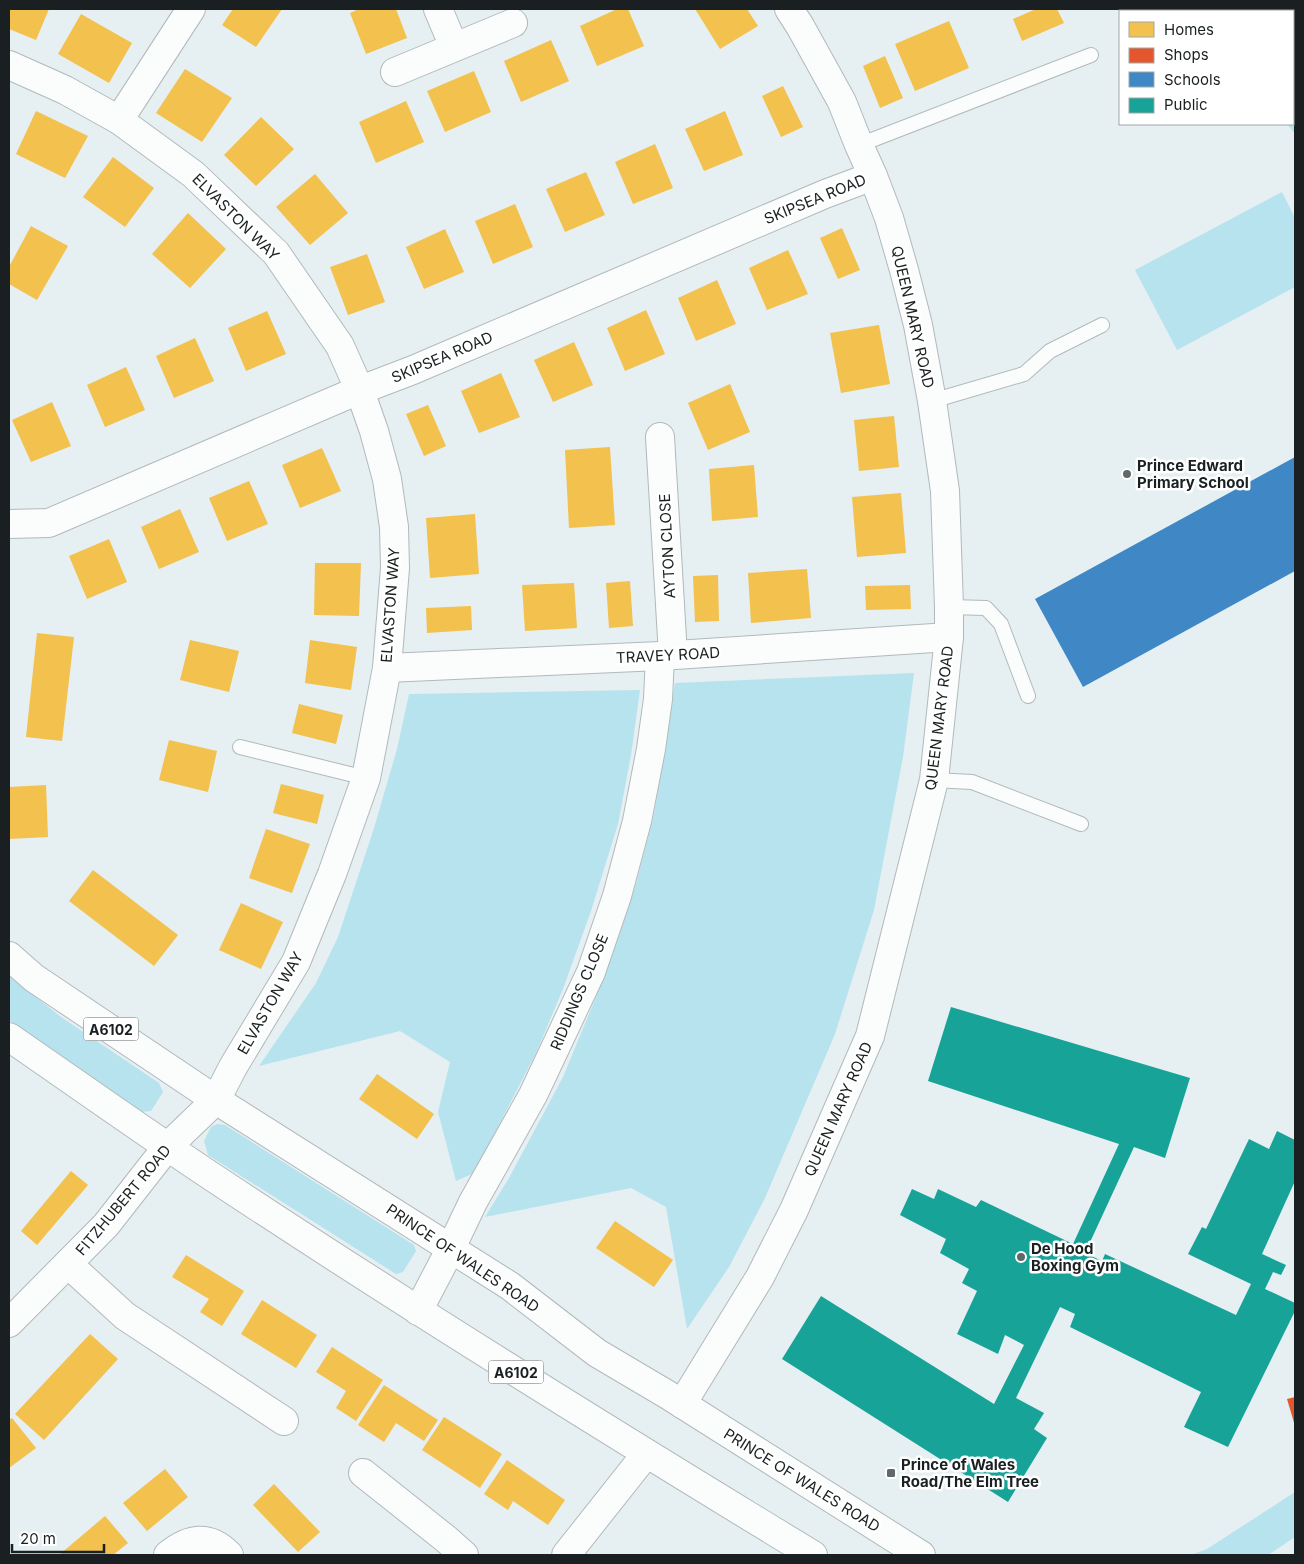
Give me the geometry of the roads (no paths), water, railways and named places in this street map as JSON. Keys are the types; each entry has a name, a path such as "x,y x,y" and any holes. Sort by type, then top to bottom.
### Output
{"main road":[{"path":"119,120 191,9"},
{"path":"438,9 454,47"},
{"name":"QUEEN MARY ROAD","path":"682,1404 760,1277 794,1210 870,1036 934,780 949,637 945,491 932,401 918,325 904,270 889,218 842,102 789,9"},
{"path":"395,72 513,22"},
{"name":"ELVASTON WAY","path":"11,71 65,90 119,120 194,174 276,253 340,346 360,391 374,431 387,479 394,527 395,568 387,668 366,778 332,874 296,962 233,1066 216,1100"},
{"name":"SKIPSEA ROAD","path":"9,524 49,523 345,396 413,370 812,200 873,176"},
{"name":"AYTON CLOSE","path":"660,437 666,656"},
{"name":"TRAVEY ROAD","path":"387,668 666,656 949,637"},
{"name":"RIDDINGS CLOSE","path":"418,1310 473,1202 533,1095 591,972 617,896 637,821 666,656"},
{"name":"PRINCE OF WALES ROAD","path":"9,956 34,978 216,1100 510,1286 597,1353 682,1404 920,1555"},
{"name":"A6102","path":"9,1037 167,1147 418,1310 646,1454 813,1555"},
{"name":"FITZHUBERT ROAD","path":"9,1324 106,1225 167,1147 216,1100"},
{"path":"68,1264 125,1316 284,1421"},
{"path":"566,1555 646,1454"},
{"path":"363,1473 464,1555"},
{"path":"168,1555 188,1542 201,1540 214,1543 229,1555"}],"lane":[{"path":"859,145 1092,55"},
{"path":"932,401 1024,374 1050,351 1102,325"},
{"path":"949,607 986,608 1001,624 1028,696"},
{"path":"240,747 366,778"},
{"path":"934,780 972,782 1080,824"}],"place":[{"name":"Prince Edward Primary School","path":"1127,474"},
{"name":"De Hood Boxing Gym","path":"1021,1257"},
{"name":"Prince of Wales Road/The Elm Tree","path":"891,1473"}]}
